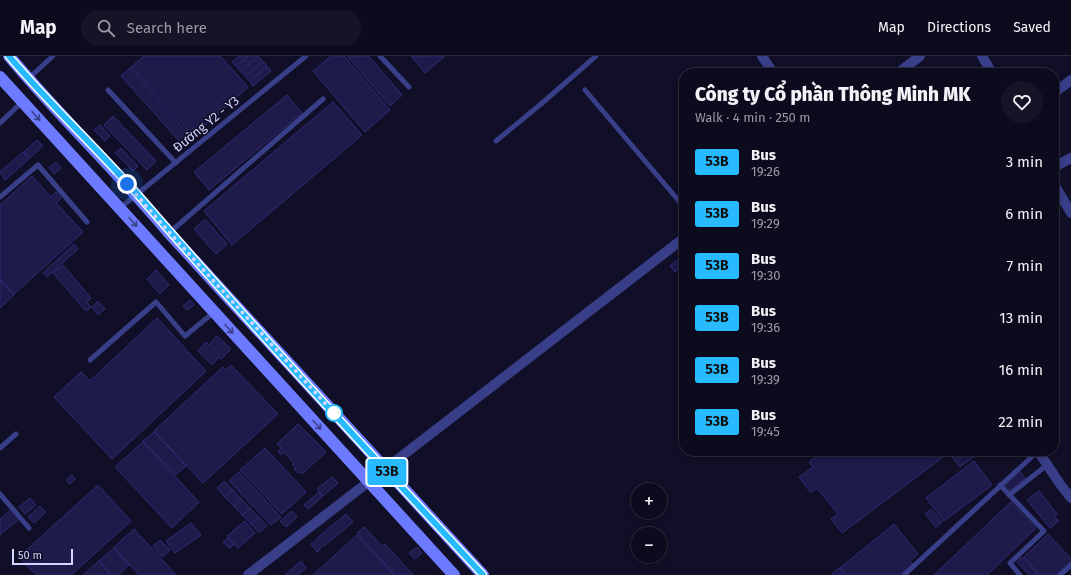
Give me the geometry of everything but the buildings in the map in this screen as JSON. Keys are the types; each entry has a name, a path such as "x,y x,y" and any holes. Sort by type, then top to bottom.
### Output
{"street":[{"path":"9,56 28,79 138,195 169,232 483,575"},
{"path":"762,56 770,68"},
{"path":"904,68 920,56"},
{"path":"982,56 989,68"},
{"path":"0,77 454,575"},
{"path":"1059,89 1071,80"},
{"path":"1059,164 1071,158"},
{"path":"1059,193 1071,213"},
{"path":"248,575 679,242"},
{"path":"1041,456 1071,498"}],"lane":[{"path":"28,79 52,56"},
{"name":"Đường Y2 - Y3","path":"120,208 138,195 306,56"},
{"path":"380,56 410,87"},
{"path":"496,140 541,104 596,56"},
{"path":"108,90 176,163"},
{"path":"585,90 679,201"},
{"path":"169,232 323,99"},
{"path":"0,123 22,101"},
{"path":"1,195 38,165 86,222"},
{"path":"90,360 156,302 185,336 214,312"},
{"path":"0,448 16,434"},
{"path":"904,575 1033,456"},
{"path":"1009,495 1047,465"},
{"path":"1000,486 1044,531 1010,563 1020,575"},
{"path":"0,494 29,528"},
{"path":"1060,575 1071,565"}],"bus line":[{"name":"53B","path":"9,56 28,79 138,195 169,232 483,575"}],"route":[{"path":"127,184 334,413"}]}
